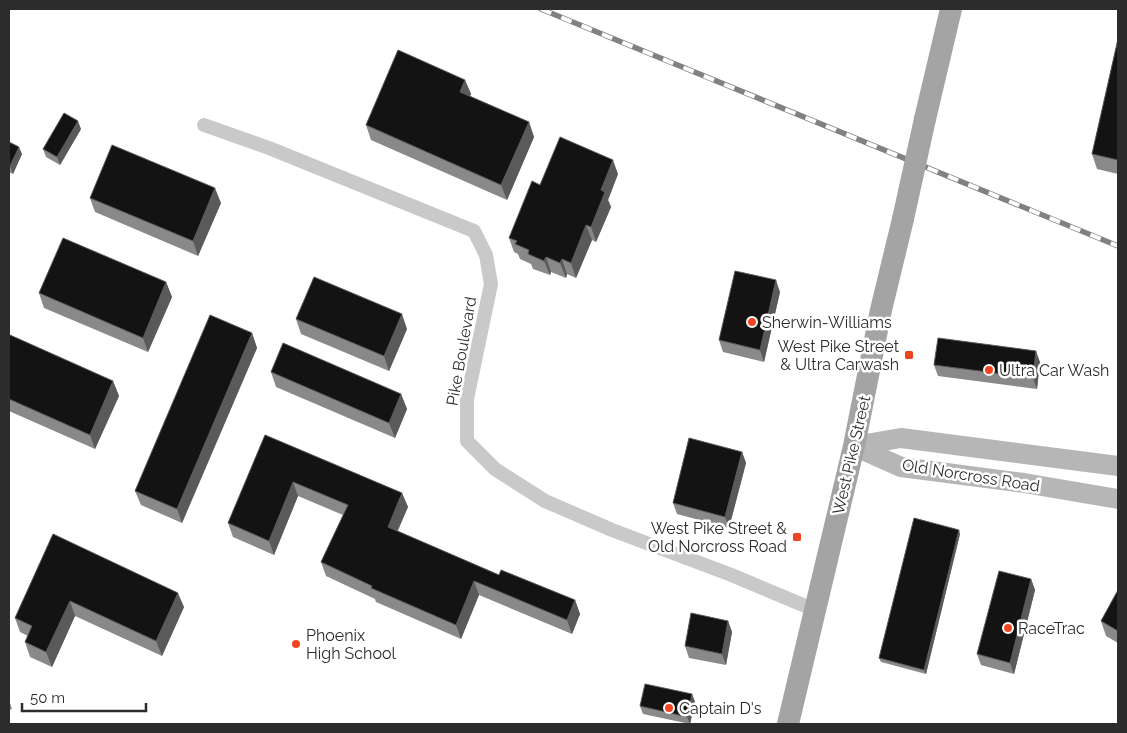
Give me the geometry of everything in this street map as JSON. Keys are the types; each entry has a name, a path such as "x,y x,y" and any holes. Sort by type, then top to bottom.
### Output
{"main road":[{"name":"West Pike Street","path":"788,724 854,446 881,310 952,9"},
{"name":"Old Norcross Road","path":"854,446 901,438 1118,466"},
{"name":"Old Norcross Road","path":"854,446 901,466 1024,483 1118,499"}],"street":[{"name":"Pike Boulevard","path":"204,125 269,148 474,231 486,256 491,284 467,400 467,441 496,469 545,500 582,517 815,610"}],"building":[{"path":"1118,39 1118,160 1092,154"},
{"path":"398,50 465,80 460,92 529,122 501,185 366,125"},
{"path":"64,113 78,121 57,157 43,149"},
{"path":"560,137 613,160 601,190 605,192 591,227 586,225 571,263 562,259 560,263 546,257 544,261 528,254 529,250 515,244 517,241 509,238 532,181 540,185"},
{"path":"9,142 19,147 10,166 9,165"},
{"path":"112,145 215,188 193,241 90,198"},
{"path":"63,238 166,282 143,338 39,293"},
{"name":"Sherwin-Williams","path":"735,271 776,280 760,350 719,340"},
{"path":"314,277 402,314 384,356 296,319"},
{"path":"210,315 252,333 177,509 135,491"},
{"path":"10,335 113,381 90,435 9,399"},
{"path":"938,338 1036,351 1033,378 934,365"},
{"path":"283,343 401,394 389,423 271,372"},
{"path":"265,435 402,493 388,527 499,575 501,570 575,600 567,620 474,581 456,625 371,588 372,586 321,562 348,505 293,482 269,541 228,523"},
{"path":"689,438 742,452 725,517 673,503"},
{"path":"914,518 959,530 924,670 879,658"},
{"path":"53,534 178,593 156,641 70,601 46,652 25,642 32,626 15,618"},
{"name":"RaceTrac","path":"999,571 1031,579 1010,663 977,654"},
{"path":"1118,590 1118,631 1101,621"},
{"path":"691,613 728,621 722,654 685,646"},
{"name":"Captain D's","path":"645,684 692,694 687,717 640,706"}],"railway":[{"path":"541,9 1118,246"}],"place":[{"name":"Sherwin-Williams","path":"752,322"},
{"name":"West Pike Street & Ultra Carwash","path":"909,355"},
{"name":"Ultra Car Wash","path":"989,370"},
{"name":"West Pike Street & Old Norcross Road","path":"797,537"},
{"name":"RaceTrac","path":"1008,628"},
{"name":"Phoenix High School","path":"296,644"},
{"name":"Captain D's","path":"669,708"}]}
